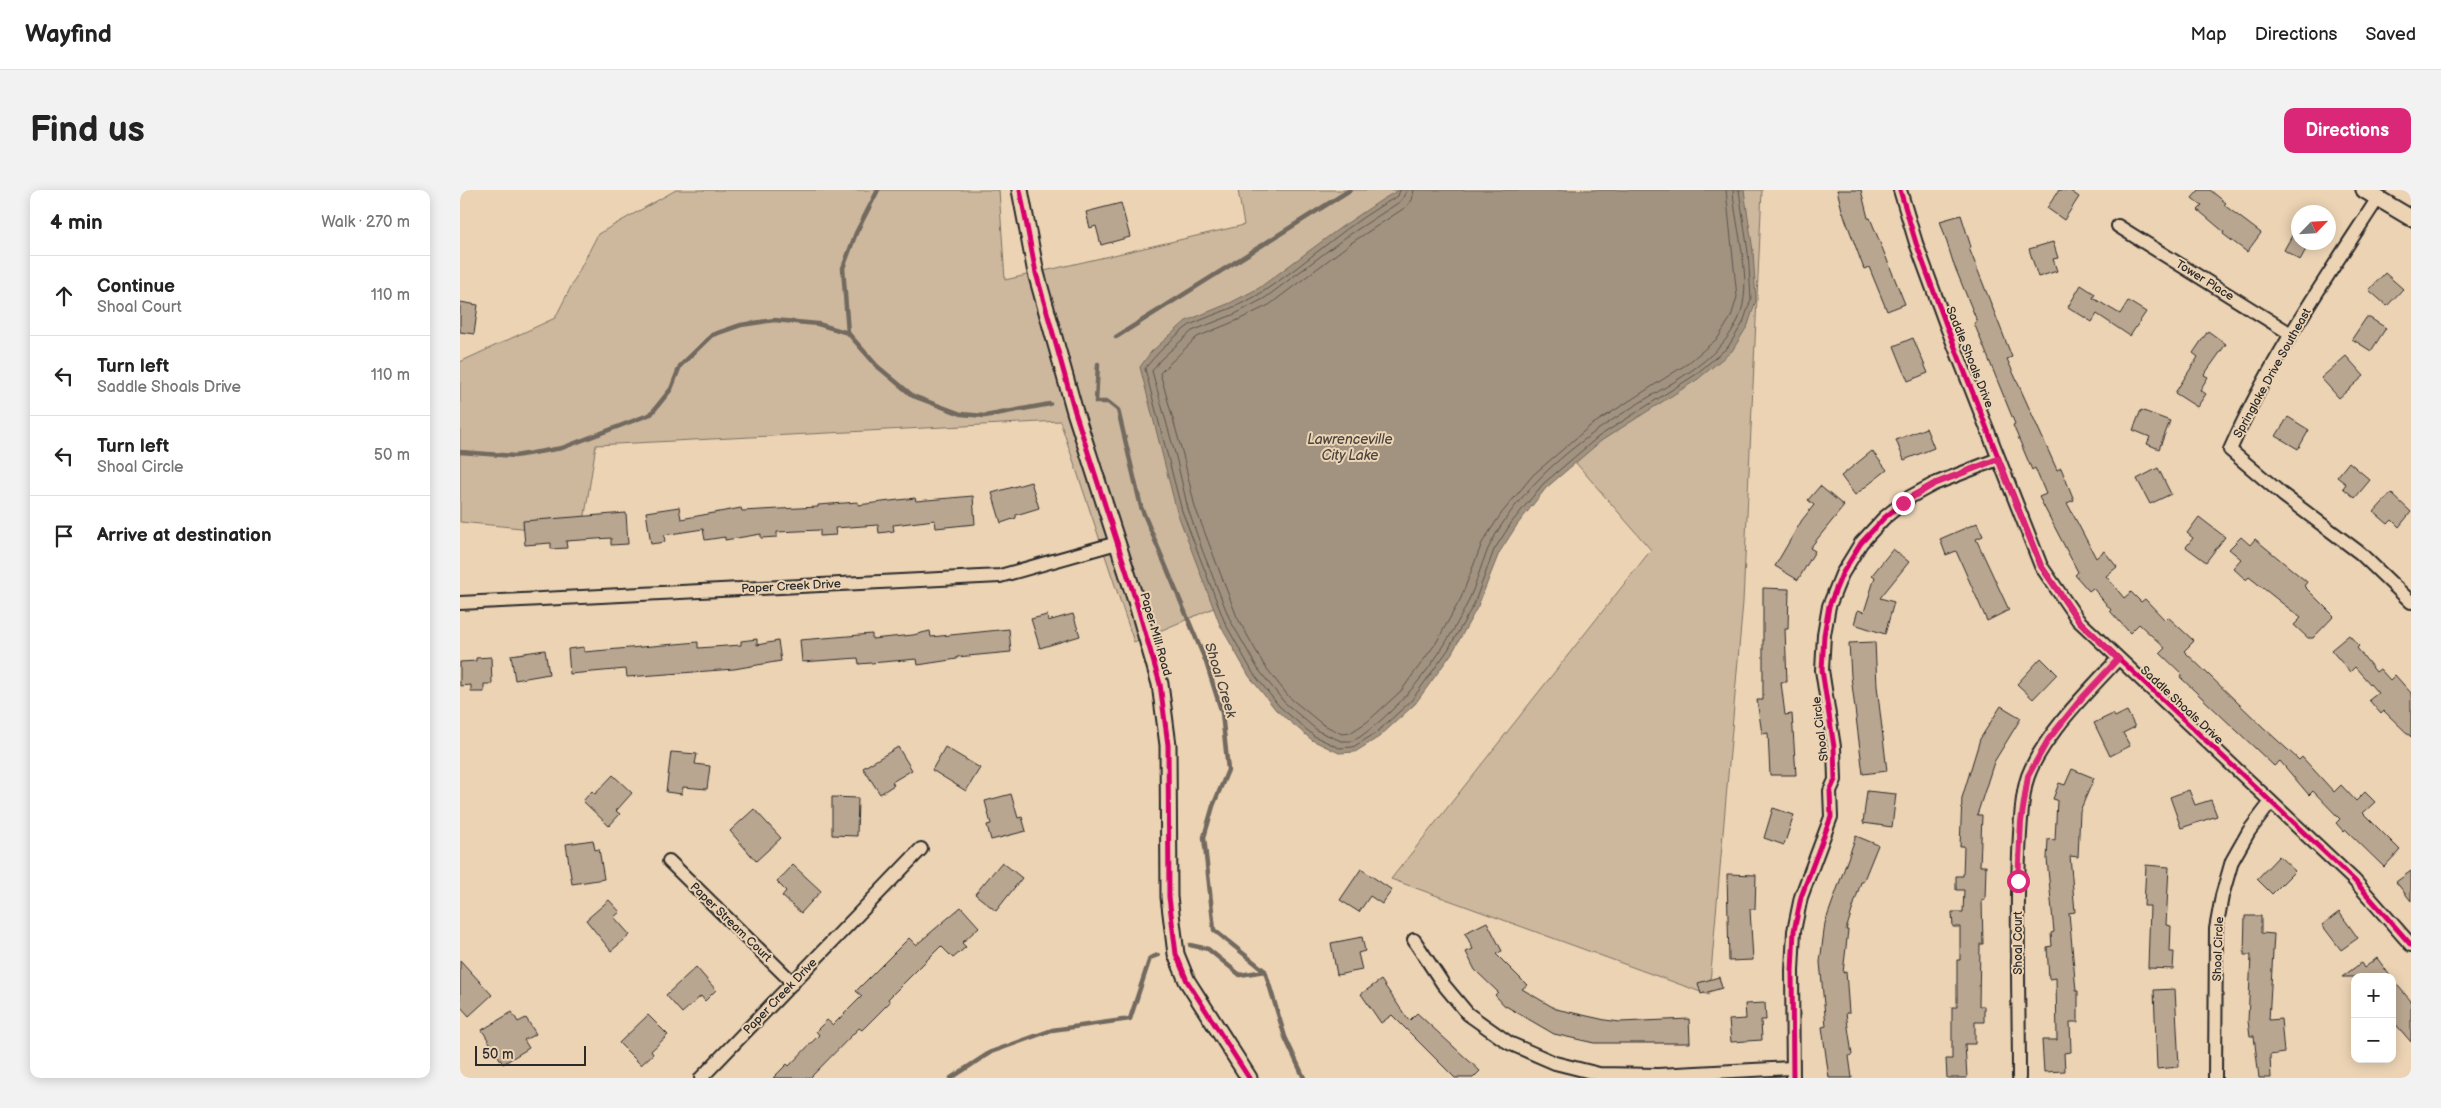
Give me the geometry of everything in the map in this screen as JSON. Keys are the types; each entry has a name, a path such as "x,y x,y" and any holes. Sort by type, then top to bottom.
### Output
{"street":[{"name":"Paper Mill Road","path":"1020,190 1036,273 1075,412 1136,601 1160,684 1168,745 1169,897 1176,954 1187,981 1249,1078"},
{"name":"Saddle Shoals Drive","path":"1900,190 1922,260 2041,566 2078,620 2356,882 2411,945"},
{"path":"2371,194 2411,218"},
{"name":"Springlake Drive Southeast","path":"2371,194 2291,334 2230,450 2283,495 2360,553 2411,602"},
{"name":"Tower Place","path":"2118,226 2291,334"},
{"name":"Shoal Circle","path":"1793,1073 1794,931 1801,897 1831,817 1830,791 1835,780 1834,748 1822,670 1824,635 1829,606 1842,574 1861,542 1884,518 1910,497 1934,484 1998,459"},
{"name":"Paper Creek Drive","path":"460,603 1000,576 1117,543"},
{"name":"Shoal Court","path":"2019,1078 2018,881 2021,822 2028,776 2048,740 2081,699 2118,659"},
{"name":"Shoal Circle","path":"2215,1078 2216,929 2222,896 2232,861 2249,831 2271,802"},
{"name":"Paper Creek Drive","path":"701,1078 921,849"},
{"name":"Paper Stream Court","path":"669,861 793,983"},
{"path":"1414,940 1443,984 1468,1014 1509,1042 1555,1063 1600,1074 1793,1073"}],"shaded area":[{"path":"676,190 999,190 1005,280 1244,225 1238,190 1762,190 1743,602 1709,995 1391,879 1651,550 1470,340 1216,607 1134,642 1060,421 596,445 582,534 460,522 460,362 555,318 598,234"}],"water":[{"name":"Lawrenceville City Lake","path":"1399,190 1744,190 1753,251 1756,300 1748,325 1732,351 1698,379 1601,441 1546,488 1517,525 1499,553 1478,606 1452,653 1415,704 1379,737 1355,752 1339,753 1312,740 1276,710 1249,676 1220,625 1177,512 1140,367 1151,352 1186,321 1230,303 1259,288 1340,228"}],"building":[{"path":"1837,190 1861,190 1868,218 1870,218 1905,304 1887,311 1869,267 1864,269 1842,210"},
{"path":"2059,190 2069,190 2079,197 2064,220 2047,208"},
{"path":"2199,190 2210,190 2226,203 2224,205 2261,233 2247,252 2223,234 2224,232 2198,210 2202,206 2192,198"},
{"path":"1121,203 1130,237 1101,245 1096,226 1090,228 1086,212"},
{"path":"1961,215 1971,247 1969,248 2012,357 2007,359 2057,470 2061,468 2074,500 2067,503 2096,558 2104,551 2117,567 2106,576 2124,598 2131,592 2141,602 2145,599 2165,620 2168,617 2194,641 2184,651 2299,760 2302,757 2334,792 2341,785 2356,801 2365,792 2375,802 2363,813 2400,850 2384,867 2346,830 2344,832 2336,823 2340,819 2313,791 2309,795 2280,761 2274,766 2180,677 2182,674 2160,653 2165,648 2139,624 2130,633 2093,588 2089,591 2075,575 2078,572 2039,497 2046,494 2035,468 2032,470 2013,425 2015,424 1974,323 1977,321 1954,265 1940,221"},
{"path":"2291,238 2291,250 2306,250 2300,260 2284,250"},
{"path":"2053,242 2058,258 2053,259 2057,271 2038,277 2029,249"},
{"path":"2385,273 2403,289 2387,306 2369,290"},
{"path":"2081,285 2095,294 2093,298 2120,314 2128,301 2146,312 2130,336 2097,314 2092,322 2068,307"},
{"path":"460,302 478,305 474,334 460,332"},
{"path":"2366,318 2370,318 2386,328 2371,351 2352,339"},
{"path":"2208,331 2226,344 2204,375 2208,377 2200,390 2206,394 2197,407 2175,393 2198,357 2193,353"},
{"path":"1913,338 1928,373 1908,381 1894,346"},
{"path":"2346,356 2364,376 2339,398 2321,378"},
{"path":"2141,410 2170,421 2159,449 2147,444 2150,437 2133,430"},
{"path":"2288,417 2309,430 2298,449 2276,436"},
{"path":"1926,428 1934,448 1904,460 1896,440"},
{"path":"1872,451 1887,470 1855,495 1841,476"},
{"path":"2349,462 2370,480 2355,498 2343,488 2346,484 2337,477"},
{"path":"2158,468 2171,494 2150,504 2137,479"},
{"path":"1031,482 1039,508 1016,515 1016,518 1001,523 992,493"},
{"path":"1820,486 1844,506 1810,548 1815,551 1798,580 1775,566 1802,520 1814,505 1808,500"},
{"path":"2391,493 2411,512 2399,527 2392,520 2388,524 2374,512"},
{"path":"973,496 975,524 936,528 935,520 893,525 894,531 879,533 878,525 835,528 836,535 820,536 820,530 777,532 777,537 761,538 761,534 725,540 725,537 705,540 703,529 664,535 665,542 651,544 646,512 679,507 681,519 741,508 742,511 818,507 818,505 858,502 858,505 915,498 916,501"},
{"path":"626,513 628,544 611,545 611,538 566,541 567,548 551,549 551,543 525,545 523,521"},
{"path":"2199,517 2225,537 2206,562 2186,547 2193,538 2187,533"},
{"path":"1977,523 1983,536 1976,539 2009,610 1987,621 1956,551 1946,555 1940,539"},
{"path":"2241,537 2250,545 2255,539 2307,582 2304,586 2334,616 2313,638 2308,638 2294,625 2301,618 2249,577 2246,580 2233,568 2241,559 2229,549"},
{"path":"1893,549 1909,562 1880,598 1894,602 1885,634 1854,624 1858,610 1864,612 1875,577 1872,575"},
{"path":"1763,588 1789,589 1788,629 1785,629 1787,682 1781,682 1785,715 1792,714 1796,775 1770,775 1768,733 1762,734 1757,700 1763,700"},
{"path":"1073,614 1080,636 1040,648 1031,619 1047,615 1048,621"},
{"path":"1009,629 1011,652 957,657 957,659 918,665 917,659 859,664 858,658 802,662 800,640 872,634 872,639 913,635 930,631 931,637"},
{"path":"2349,635 2359,646 2357,648 2376,672 2380,669 2390,680 2395,675 2411,693 2411,737 2384,711 2381,714 2369,700 2378,693 2355,667 2350,672 2331,650"},
{"path":"757,639 757,645 778,641 781,661 734,669 627,677 626,669 570,674 568,649 584,647 584,652 698,642 698,648 741,645 741,641"},
{"path":"1875,642 1877,686 1887,771 1863,774 1851,676 1849,643"},
{"path":"545,650 549,674 515,680 511,655"},
{"path":"491,657 492,684 484,684 484,692 471,692 471,685 460,686 460,662 476,661 476,658"},
{"path":"2041,658 2057,674 2033,699 2017,684"},
{"path":"2001,706 2021,718 1994,762 1977,815 1982,815 1980,866 1986,866 1985,900 1982,900 1983,944 1980,944 1979,1006 1984,1006 1984,1022 1975,1022 1975,1044 1965,1044 1967,1078 1947,1078 1946,1059 1952,1059 1952,1007 1957,1007 1957,960 1960,960 1960,927 1953,927 1952,912 1963,912 1964,890 1956,890 1956,876 1963,876 1964,846 1960,846 1962,798 1980,739"},
{"path":"2127,711 2135,727 2123,733 2130,746 2110,756 2094,723 2113,714 2115,717"},
{"path":"898,747 912,770 892,782 894,785 880,794 863,768"},
{"path":"945,747 980,768 966,791 932,770"},
{"path":"671,752 697,754 695,764 710,766 707,789 683,787 682,794 666,792"},
{"path":"2072,769 2094,778 2080,811 2078,857 2070,856 2075,912 2069,913 2076,991 2078,991 2078,1022 2070,1022 2071,1052 2064,1053 2065,1071 2044,1072 2042,1040 2057,1040 2056,978 2049,979 2047,947 2052,946 2051,933 2054,932 2047,859 2048,839 2055,840 2057,800 2053,799 2059,783 2065,785"},
{"path":"613,775 632,793 616,811 620,814 609,826 583,801 592,791 595,794"},
{"path":"2189,790 2195,805 2211,800 2217,816 2181,828 2170,797"},
{"path":"1867,791 1896,794 1892,827 1863,823"},
{"path":"1011,794 1018,818 1022,817 1026,831 991,840 987,825 991,824 985,801"},
{"path":"832,797 858,798 857,836 832,835"},
{"path":"1773,808 1794,815 1784,845 1764,838"},
{"path":"754,809 781,838 756,861 730,831"},
{"path":"1856,836 1878,845 1863,882 1861,882 1846,930 1848,930 1843,973 1846,972 1849,1013 1846,1013 1852,1055 1849,1056 1852,1078 1829,1078 1822,1027 1826,1026 1820,962 1825,923"},
{"path":"593,840 595,850 599,849 604,879 572,884 566,844"},
{"path":"2279,856 2295,871 2272,894 2257,879"},
{"path":"1002,862 1022,878 996,911 975,894"},
{"path":"793,865 821,891 801,913 782,896 786,891 777,882"},
{"path":"2146,865 2169,867 2166,925 2171,926 2170,952 2174,952 2173,969 2148,968 2150,906 2144,906"},
{"path":"1361,869 1392,890 1382,904 1370,896 1359,912 1340,900"},
{"path":"2411,871 2411,901 2396,882"},
{"path":"1727,874 1756,875 1755,909 1750,909 1753,960 1729,961"},
{"path":"609,900 620,912 614,917 630,935 611,951 586,920"},
{"path":"961,907 979,927 962,943 966,947 953,958 941,946 888,999 890,1002 862,1030 859,1028 810,1078 773,1078 787,1064 789,1066 819,1035 816,1031 827,1020 833,1025 862,996 856,991 909,938 916,945"},
{"path":"2339,912 2358,938 2341,950 2322,925"},
{"path":"2245,916 2261,916 2261,933 2274,934 2269,1020 2281,1019 2284,1053 2270,1055 2271,1078 2259,1078 2254,1036 2250,1036 2248,1021 2251,955 2244,955"},
{"path":"1487,922 1502,951 1496,954 1527,985 1522,989 1556,1009 1605,1020 1620,1022 1689,1019 1690,1043 1594,1043 1554,1034 1504,1005 1495,995 1498,992 1475,970 1466,952 1473,949 1465,933"},
{"path":"1362,937 1365,951 1358,953 1362,970 1337,975 1331,943"},
{"path":"2377,958 2388,973 2351,973 2351,977 2342,977 2361,963 2364,968"},
{"path":"460,960 492,995 469,1016 460,1006"},
{"path":"696,967 716,990 705,1001 701,996 682,1013 666,995"},
{"path":"1719,977 1722,988 1701,994 1698,983"},
{"path":"1381,980 1409,1021 1417,1013 1480,1071 1473,1078 1455,1078 1392,1015 1381,1023 1361,994"},
{"path":"2396,984 2411,1001 2411,1042 2396,1025"},
{"path":"2175,989 2179,1067 2157,1069 2154,990"},
{"path":"1765,1003 1766,1020 1761,1020 1762,1040 1731,1042 1729,1020 1746,1019 1745,1004"},
{"path":"512,1012 518,1022 526,1018 536,1034 524,1040 529,1048 503,1064 482,1030"},
{"path":"648,1015 668,1035 651,1051 653,1054 641,1065 619,1043"}],"waterway":[{"name":"Shoal Creek","path":"878,190 856,233 843,268 848,333 877,366 913,396 961,414 985,416 1050,404"},
{"path":"1116,337 1350,190"},
{"path":"460,452 515,456 562,448 651,414 671,389 680,366 712,335 741,325 774,320 818,324 848,333"},
{"name":"Shoal Creek","path":"1098,364 1096,402 1108,402 1118,410 1141,507 1206,662 1222,713 1228,770 1213,806 1204,837 1214,930 1265,971 1285,1037 1304,1078"},
{"path":"1190,945 1208,949 1240,975 1265,971"},
{"path":"951,1078 991,1052 1052,1030 1130,1019 1150,958 1158,955"}],"cycle path":[{"path":"1020,190 1036,273 1075,412 1136,601 1160,684 1168,745 1169,897 1176,954 1187,981 1249,1078"},
{"path":"1900,190 1916,243 1945,322 2041,566 2078,620 2354,880 2411,945"},
{"path":"1793,1078 1792,971 1794,931 1801,897 1831,817 1830,791 1835,780 1834,747 1822,670 1824,635 1829,606 1842,574 1861,543 1884,518 1910,497 1934,484 1998,459"}],"route":[{"path":"1903,503 1934,484 1998,459 2041,566 2078,620 2118,659 2081,699 2048,740 2028,776 2021,822 2018,881"}]}
